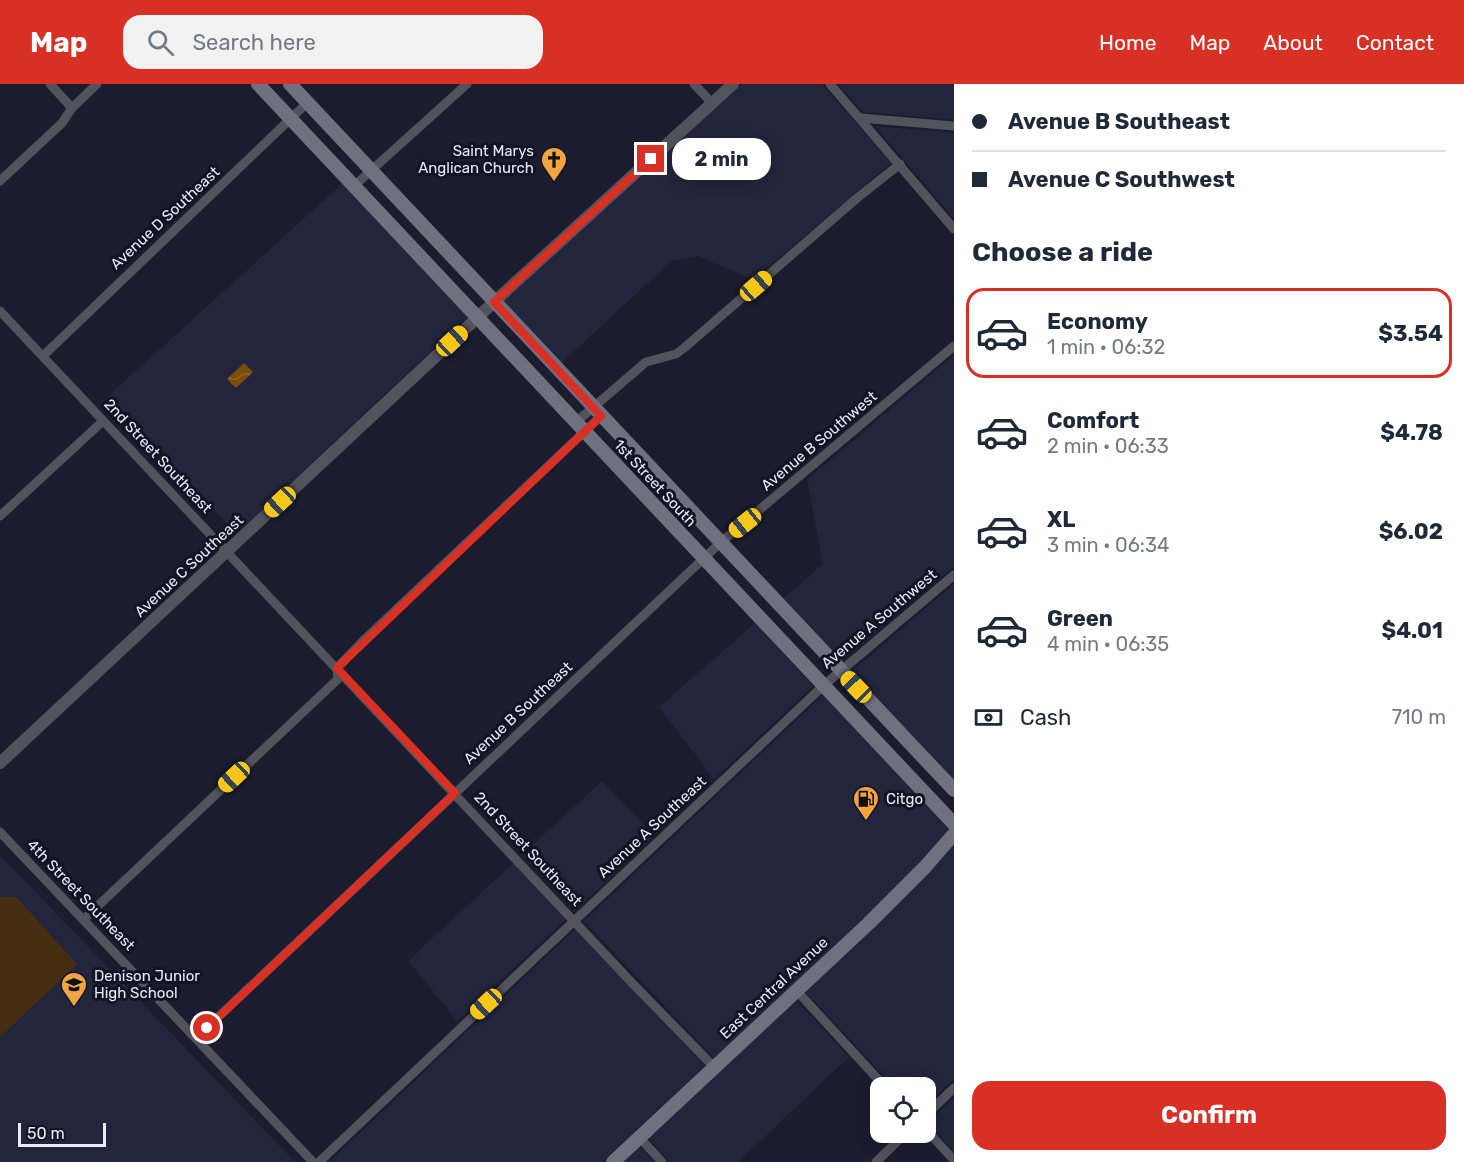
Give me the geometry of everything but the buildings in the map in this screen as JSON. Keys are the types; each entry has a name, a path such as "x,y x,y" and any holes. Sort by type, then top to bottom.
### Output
{"main road":[{"name":"1st Street South","path":"258,84 954,824"},
{"name":"1st Street South","path":"290,84 373,170 596,412 954,790"},
{"name":"East Central Avenue","path":"613,1162 925,867 954,834"}],"street":[{"path":"50,84 72,108"},
{"path":"0,181 62,123 72,108 97,84"},
{"path":"354,186 467,84"},
{"path":"694,84 712,103"},
{"name":"Avenue C Southeast","path":"0,763 477,317 733,84"},
{"path":"830,84 954,229"},
{"name":"Avenue D Southeast","path":"43,356 307,103"},
{"path":"861,118 954,126"},
{"path":"84,919 338,679 337,668 646,362 676,354 684,348 856,199 900,164"},
{"name":"2nd Street Southeast","path":"0,311 714,1067"},
{"name":"Avenue B Southwest","path":"704,559 720,543 954,346"},
{"path":"0,516 103,421"},
{"name":"Avenue B Southeast","path":"196,1038 704,559"},
{"name":"Avenue A Southwest","path":"823,686 954,575"},
{"name":"Avenue A Southeast","path":"319,1162 823,686"},
{"name":"4th Street Southeast","path":"0,832 314,1162"},
{"path":"796,990 876,1077"},
{"path":"936,1105 954,1088"},
{"path":"639,1137 662,1162"},
{"path":"936,1141 954,1160"},
{"path":"876,1162 896,1143"}],"shaded area":[{"path":"742,84 822,84 891,163 753,280 698,256 672,261 560,364 503,302"},
{"path":"838,84 954,84 954,120 863,112"},
{"path":"875,126 954,133 954,219"},
{"path":"343,183 468,316 236,534 107,397"},
{"path":"954,355 954,566 841,662 782,600 823,564 807,480"},
{"path":"954,584 954,781 851,672"},
{"path":"755,623 813,686 714,779 659,707"},
{"path":"823,695 949,829 920,862 863,919 714,1058 584,921"},
{"path":"602,781 654,835 656,834 575,911 522,855"},
{"path":"954,846 954,1079 936,1096 936,1077 885,1077 805,991 873,928"},
{"name":"Denison Junior High School","path":"0,855 295,1162 0,1162"},
{"path":"513,863 566,919 457,1021 408,961"},
{"path":"0,897 16,897 77,964 0,1037"},
{"path":"575,929 705,1066 602,1162 329,1162"},
{"path":"796,1000 849,1057 738,1162 670,1162 648,1138"},
{"path":"954,1098 954,1151 936,1132 936,1115"},
{"path":"639,1146 654,1162 623,1162"}],"water":[{"path":"244,363 253,372 236,388 227,379"}],"place":[{"name":"Saint Marys Anglican Church","path":"554,183"},
{"name":"Citgo","path":"866,822"},
{"name":"Denison Junior High School","path":"74,1008"}],"route":[{"path":"207,1028 455,793 337,668 601,416 494,302 651,159"}]}
